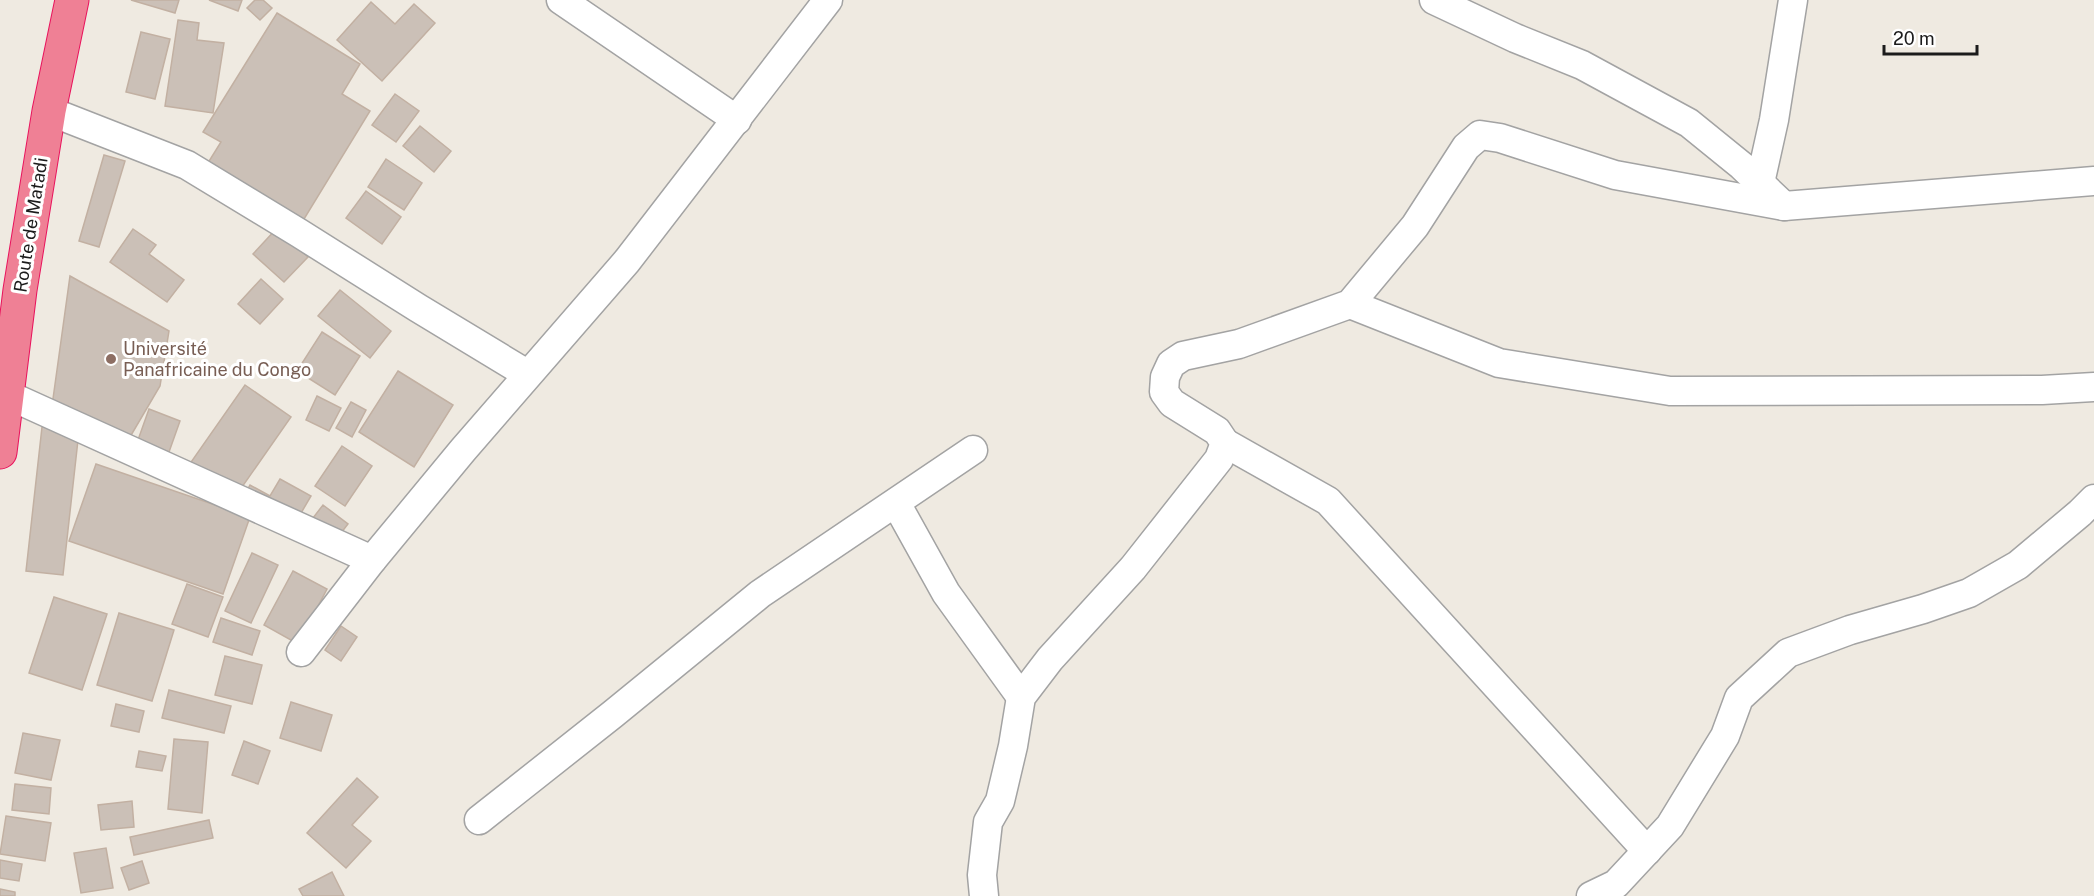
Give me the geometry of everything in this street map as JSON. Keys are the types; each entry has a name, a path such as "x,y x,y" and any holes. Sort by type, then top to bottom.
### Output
{"highway":[{"name":"Route de Matadi","path":"0,452 8,395 10,290 72,0"}],"street":[{"path":"561,0 737,120"},
{"path":"301,652 372,560 527,374 627,261 828,0"},
{"path":"1434,0 1515,38 1582,64 1689,123 1784,206"},
{"path":"1760,183 1774,120 1793,0"},
{"path":"50,111 187,165 527,374"},
{"path":"1647,851 1328,501 1224,443 1217,430 1172,403 1164,392 1165,377 1172,364 1183,356 1239,344 1350,304 1415,226 1466,147 1480,135 1500,138 1615,175 1784,206 2094,181"},
{"path":"1350,304 1499,363 1670,392 2042,390 2094,387"},
{"path":"8,395 372,560"},
{"path":"984,896 982,874 988,822 1000,801 1013,746 1021,697 1050,659 1133,568 1219,459 1224,443"},
{"path":"479,820 760,594 973,450"},
{"path":"1591,896 1616,884 1670,826 1725,736 1739,698 1788,653 1850,630 1969,593 2018,565 2094,499"},
{"path":"896,503 945,593 1021,697"}],"building":[{"path":"131,0 179,0 175,13"},
{"path":"209,0 242,0 238,11"},
{"path":"255,0 263,0 272,8 260,20 247,8"},
{"path":"371,2 395,24 414,4 435,23 382,81 337,40"},
{"path":"277,13 360,64 342,94 370,111 301,224 206,166 221,142 203,132"},
{"path":"178,20 199,23 197,40 224,43 213,113 165,106"},
{"path":"141,32 170,39 155,99 126,92"},
{"path":"395,94 419,111 396,142 372,125"},
{"path":"420,126 451,151 434,172 403,146"},
{"path":"104,155 125,161 99,247 79,241"},
{"path":"386,159 422,183 404,210 368,187"},
{"path":"366,191 401,217 382,244 346,218"},
{"path":"277,228 308,257 284,282 253,254"},
{"path":"133,229 156,245 149,254 184,280 167,302 110,262"},
{"name":"Université Panafricaine du Congo","path":"70,276 169,331 160,386 130,437 52,406"},
{"path":"261,279 283,299 260,324 238,304"},
{"path":"340,290 391,331 370,358 318,316"},
{"path":"322,332 360,356 335,395 297,371"},
{"path":"398,371 453,405 414,467 359,432"},
{"path":"245,385 291,417 235,497 189,465"},
{"path":"317,396 341,408 329,431 306,420"},
{"path":"351,402 366,410 352,437 336,428"},
{"path":"149,409 180,421 169,452 138,440"},
{"path":"42,427 79,431 63,575 26,571"},
{"path":"342,446 372,466 345,506 315,486"},
{"path":"96,464 250,517 223,594 69,541"},
{"path":"280,479 311,496 294,525 243,498 250,485 270,496"},
{"path":"323,505 348,524 331,546 306,527"},
{"path":"252,553 278,565 251,623 225,611"},
{"path":"293,571 327,589 298,644 264,625"},
{"path":"187,584 223,597 208,637 172,624"},
{"path":"54,597 107,614 82,690 29,673"},
{"path":"119,613 174,630 152,701 97,685"},
{"path":"221,618 260,631 252,655 213,642"},
{"path":"341,626 357,637 341,661 325,650"},
{"path":"225,656 262,665 252,704 215,695"},
{"path":"169,690 231,706 224,733 162,718"},
{"path":"291,702 332,715 321,751 280,738"},
{"path":"116,704 144,711 139,732 111,726"},
{"path":"23,733 60,740 51,780 15,773"},
{"path":"174,739 208,742 202,813 168,809"},
{"path":"244,741 270,751 258,784 232,775"},
{"path":"139,751 166,756 162,771 136,767"},
{"path":"357,778 378,797 352,825 371,841 346,868 307,833"},
{"path":"15,784 51,788 49,814 12,810"},
{"path":"132,801 134,827 101,830 98,805"},
{"path":"6,816 51,823 45,861 0,854"},
{"path":"209,820 213,838 134,855 130,837"},
{"path":"106,848 113,888 81,893 74,853"},
{"path":"0,860 22,864 19,881 0,878"},
{"path":"142,861 149,883 129,890 121,868"},
{"path":"332,872 344,896 303,896 299,889"},
{"path":"0,889 15,892 15,896 0,896"}],"place":[{"name":"Université Panafricaine du Congo","path":"111,359"}]}
